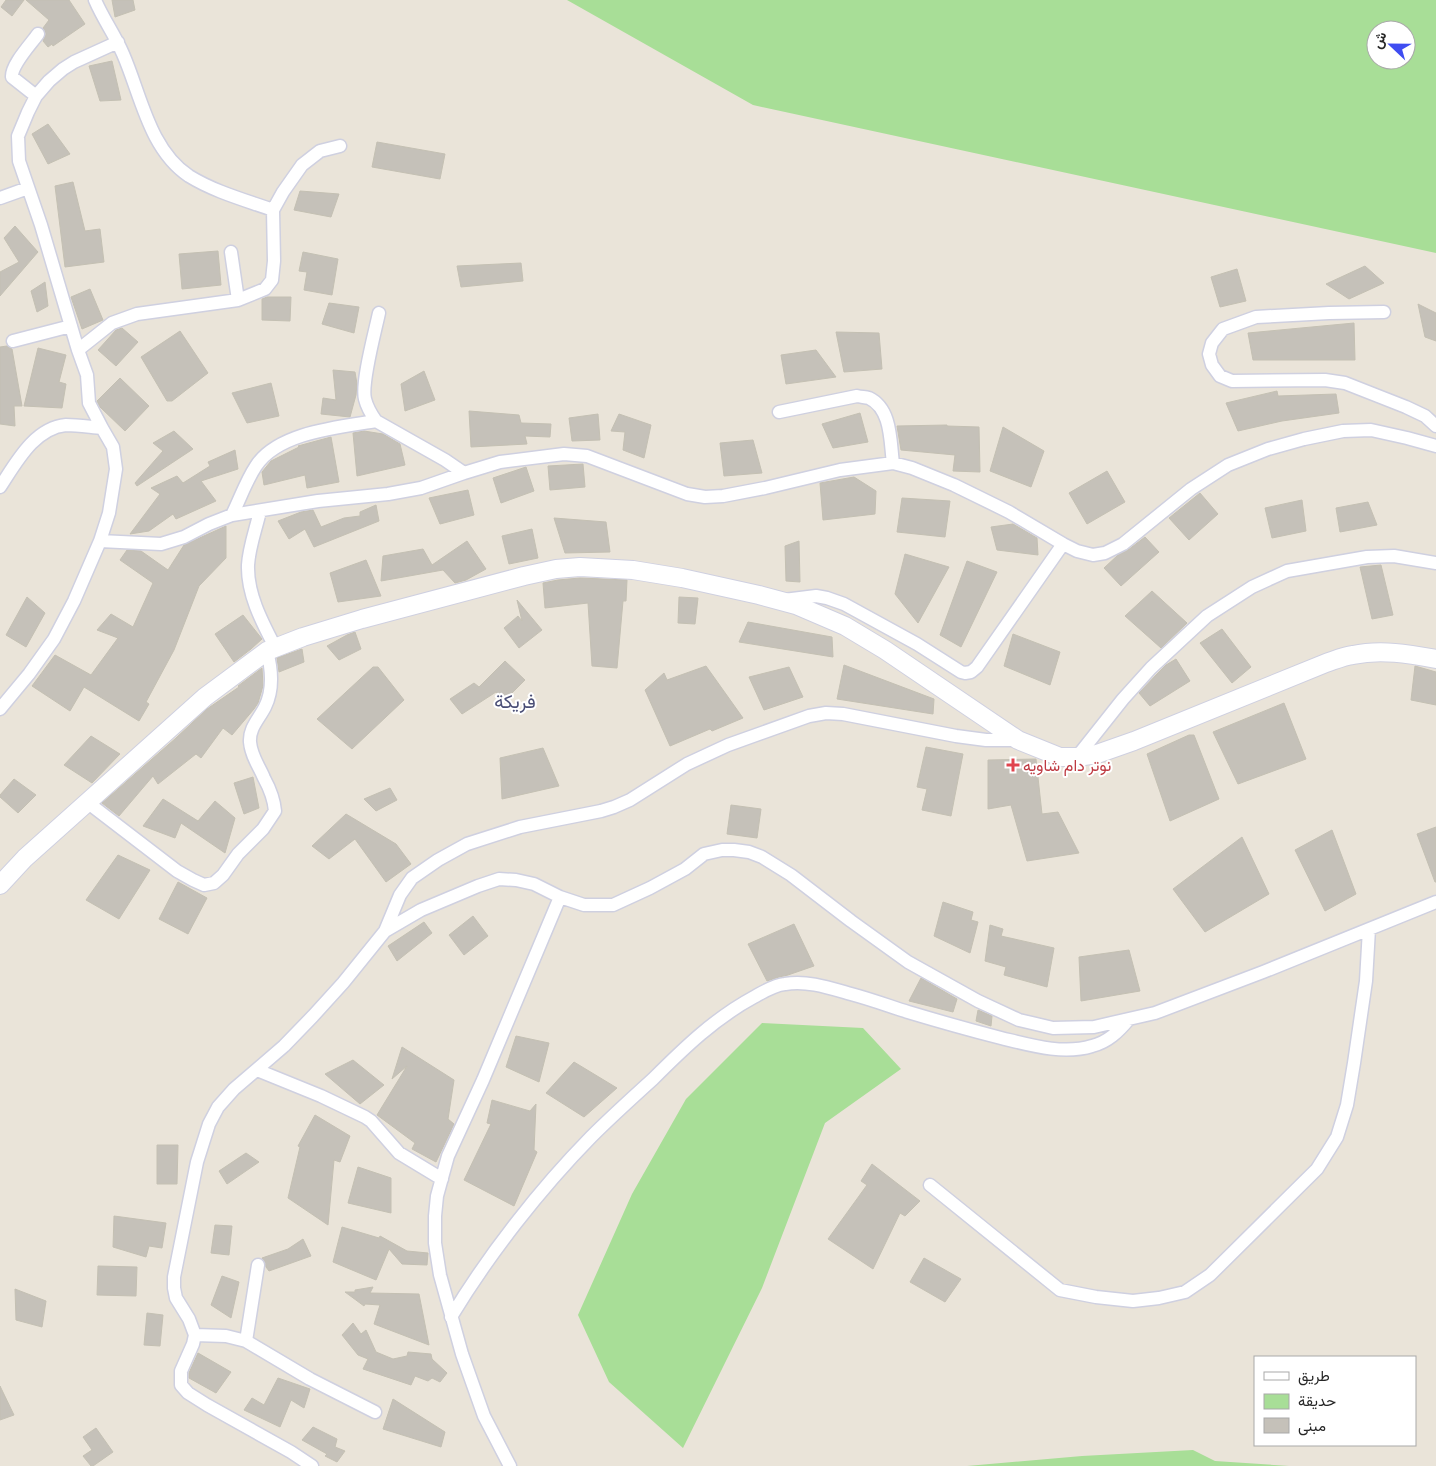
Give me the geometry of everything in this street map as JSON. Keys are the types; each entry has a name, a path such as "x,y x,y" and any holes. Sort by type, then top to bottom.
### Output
{"street":[{"path":"95,0 118,42 153,134 170,159 188,175 217,191 273,210"},
{"path":"36,96 12,78 12,74 16,64 38,34"},
{"path":"0,709 29,674 54,639 74,600 100,541 109,513 116,469 113,447 90,403 87,375 20,162 18,136 36,96 49,81 74,62 118,42"},
{"path":"78,350 112,323 137,314 238,300 265,289 272,280 274,261 273,210 302,165 320,150 340,146"},
{"path":"0,198 28,188"},
{"path":"231,252 238,300"},
{"path":"1384,312 1256,317 1224,329 1212,343 1209,354 1212,365 1220,376 1232,381 1325,380 1345,383 1406,406 1425,416 1436,426"},
{"path":"379,314 364,384 364,398 369,410 376,420 446,460 464,473"},
{"path":"13,341 71,326"},
{"path":"779,412 857,396 868,398 883,410 887,418 892,463"},
{"path":"232,515 256,466 263,457 283,444 326,428 376,420"},
{"path":"0,487 17,460 33,442 47,431 66,425 102,428"},
{"path":"100,541 161,544 184,537 232,515 318,501 405,491 421,488 500,462 549,455 571,455 587,456 687,494 705,497 723,496 765,488 840,470 892,463 912,468 954,485 1010,512 1063,544 1077,551 1093,555 1105,553 1123,544 1191,489 1228,465 1268,449 1342,431 1371,430 1436,446"},
{"path":"87,802 177,871 204,885 214,883 223,875 238,854 262,829 275,811 274,800 265,778 253,757 250,741 253,725 265,707 271,689 272,674 271,649 254,599 248,565 260,511"},
{"path":"777,600 816,596 844,604 917,644 954,668 965,673 971,672 978,667 1063,544"},
{"path":"1077,757 1123,698 1151,668 1207,616 1252,587 1287,571 1367,557 1394,556 1436,563"},
{"path":"0,885 25,858 205,697 271,649 362,619 471,589 556,569 600,567 634,570 682,578 796,605 845,626 885,650 1018,740 1060,757 1097,754 1134,741 1318,666 1352,655 1376,652 1412,654 1436,659"},
{"path":"312,1466 291,1452 206,1405 188,1393 182,1385 181,1371 195,1335 189,1320 176,1298 174,1288 176,1268 197,1162 209,1124 218,1107 234,1089 284,1046 343,983 385,931 400,895 412,878 438,860 467,844 520,827 614,807 630,800 687,764 728,745 809,716 826,713 843,714 956,736 986,740 1018,740"},
{"path":"385,931 421,910 498,879 534,884 560,897 584,905 613,905 685,869 704,854 722,850 749,852 791,875 908,962 978,1001 1019,1020 1053,1028 1094,1027 1155,1013 1436,902"},
{"path":"510,1466 484,1416 462,1354 440,1275 435,1243 434,1216 437,1196 448,1156 483,1080 560,897"},
{"path":"930,1185 1060,1290 1096,1297 1133,1301 1185,1292 1210,1275 1317,1169 1337,1137 1347,1105 1354,1063 1366,981 1369,929"},
{"path":"451,1317 466,1292 528,1209 591,1137 681,1051 718,1019 765,991 784,984 806,983 830,988 971,1030 1058,1050 1076,1050 1108,1040 1129,1019"},
{"path":"257,1070 366,1117 399,1153 442,1179"},
{"path":"246,1341 258,1265"},
{"path":"195,1335 226,1336 246,1341 310,1379 375,1412"}],"green space":[{"path":"567,0 1436,0 1436,253 753,105"},
{"path":"762,1023 863,1028 901,1069 825,1123 762,1288 683,1448 609,1382 578,1315 632,1194 686,1099"},
{"path":"1193,1450 1215,1461 1289,1466 967,1466 1082,1456"}],"building":[{"path":"6,0 24,0 12,16 1,7"},
{"path":"26,0 69,0 85,24 53,46 52,44 48,47 43,41 46,34 43,28 49,20"},
{"path":"112,0 133,0 135,10 115,17"},
{"path":"112,61 121,100 100,101 89,66"},
{"path":"48,124 70,154 48,164 32,134"},
{"path":"377,142 445,154 440,179 372,167"},
{"path":"73,182 85,231 100,229 104,262 65,267 55,186"},
{"path":"300,191 339,194 331,217 294,210"},
{"path":"15,226 38,252 0,296 0,272 19,262 4,238"},
{"path":"218,251 221,285 182,289 179,254"},
{"path":"303,252 338,259 332,295 304,290 307,272 299,271"},
{"path":"521,263 523,281 461,287 457,266"},
{"path":"1365,266 1384,283 1349,299 1326,284"},
{"path":"1237,269 1246,301 1220,307 1211,277"},
{"path":"45,282 48,306 37,312 31,291"},
{"path":"90,289 103,320 82,329 71,297"},
{"path":"267,297 291,297 290,321 262,320 262,299"},
{"path":"329,303 359,307 354,333 322,324"},
{"path":"1418,304 1436,313 1436,341 1425,337"},
{"path":"1354,323 1355,360 1253,360 1248,333"},
{"path":"122,328 138,342 116,366 98,350 116,330"},
{"path":"180,331 208,373 172,401 167,401 141,357"},
{"path":"836,332 879,333 882,369 844,372"},
{"path":"7,346 12,349 22,406 14,406 15,426 0,424 0,347"},
{"path":"38,348 66,355 59,382 66,384 62,408 24,406"},
{"path":"816,350 836,377 786,384 781,355"},
{"path":"333,370 355,372 356,395 350,417 321,414 323,398 336,400"},
{"path":"424,371 435,400 405,411 401,384"},
{"path":"120,378 149,406 125,431 100,407 97,401"},
{"path":"271,383 279,416 247,423 232,393"},
{"path":"1277,391 1278,396 1336,394 1339,413 1282,421 1238,431 1226,403"},
{"path":"469,411 519,415 521,423 551,424 550,437 525,436 527,444 471,447"},
{"path":"860,413 868,442 833,448 822,424"},
{"path":"598,414 600,440 572,441 569,418"},
{"path":"619,414 651,425 644,458 623,450 625,432 611,431"},
{"path":"947,425 979,427 980,472 953,471 955,455 901,450 897,426"},
{"path":"1003,427 1044,451 1031,487 990,471"},
{"path":"174,431 193,449 137,486 135,483 163,451 153,443"},
{"path":"364,431 383,434 400,444 405,465 357,476 353,433"},
{"path":"331,437 339,482 307,488 305,475 264,485 262,472 271,461 298,446"},
{"path":"753,440 762,473 724,476 720,443"},
{"path":"235,450 238,469 201,481 216,501 176,519 173,514 149,531 130,534 160,494 151,488 177,476 183,483 210,466 208,462"},
{"path":"583,464 585,487 550,490 548,466"},
{"path":"526,467 534,491 501,503 493,478"},
{"path":"1107,471 1125,502 1087,524 1069,493"},
{"path":"854,477 876,491 875,514 823,520 820,483"},
{"path":"468,490 474,515 440,524 429,498"},
{"path":"1200,493 1218,514 1189,540 1169,518"},
{"path":"902,498 950,501 945,537 897,532"},
{"path":"1302,500 1306,531 1272,538 1265,508"},
{"path":"1368,502 1377,525 1340,532 1336,508"},
{"path":"376,505 379,521 314,547 305,529 289,539 278,521 301,512 313,510 321,527 344,518 360,516 360,512"},
{"path":"554,518 606,522 610,552 565,553"},
{"path":"1013,524 1037,538 1038,555 997,550 991,527"},
{"path":"226,526 226,558 199,586 174,650 146,702 149,704 139,721 84,687 70,711 32,686 55,655 91,675 118,638 97,630 111,614 133,627 153,583 120,560 127,550 141,551 168,570 184,545"},
{"path":"532,529 538,558 509,564 502,536"},
{"path":"1145,537 1159,552 1121,586 1104,568 1118,555"},
{"path":"467,541 486,569 466,580 455,583 443,570 381,581 383,556 423,549 432,565"},
{"path":"799,541 800,582 786,581 785,546"},
{"path":"905,554 949,567 918,623 895,594"},
{"path":"366,560 381,596 338,602 330,573"},
{"path":"967,561 997,572 961,647 940,635"},
{"path":"1381,565 1393,615 1372,619 1360,567"},
{"path":"580,578 627,580 626,601 623,601 617,668 592,666 588,603 545,608 543,583"},
{"path":"1152,591 1187,623 1161,648 1125,616"},
{"path":"27,597 45,613 26,647 6,635"},
{"path":"679,597 698,598 695,624 678,623"},
{"path":"517,600 542,630 519,648 504,628 518,616 522,621"},
{"path":"243,615 262,639 234,662 215,634"},
{"path":"748,622 832,637 833,657 739,642"},
{"path":"1222,629 1251,667 1232,683 1200,643"},
{"path":"355,632 361,649 339,660 327,646"},
{"path":"1013,634 1060,652 1050,685 1004,666"},
{"path":"302,649 304,662 279,672 277,658"},
{"path":"1176,659 1190,681 1150,706 1139,693 1166,665"},
{"path":"505,661 525,680 504,701 496,692 462,714 450,699 474,683 479,687"},
{"path":"844,665 934,699 933,714 837,699"},
{"path":"706,666 743,718 712,731 710,729 670,746 645,690 664,673 667,680"},
{"path":"1415,666 1436,672 1436,705 1411,700"},
{"path":"373,667 378,667 404,700 352,749 317,719"},
{"path":"789,667 803,697 764,710 749,677"},
{"path":"262,668 263,686 258,703 232,735 223,728 201,758 196,754 158,784 153,776 119,816 102,803 207,709"},
{"path":"1284,703 1306,759 1238,784 1213,732"},
{"path":"1189,735 1194,735 1219,799 1170,821 1147,754"},
{"path":"91,736 120,754 92,783 64,765"},
{"path":"926,747 963,754 951,816 922,810 927,789 917,787"},
{"path":"543,748 559,786 502,799 500,758"},
{"path":"1036,759 1042,814 1058,812 1079,853 1027,861 1011,805 988,809 988,760"},
{"path":"253,777 259,808 244,814 234,783"},
{"path":"14,779 36,795 18,813 0,797"},
{"path":"390,788 397,800 376,811 364,799"},
{"path":"163,799 198,821 215,801 235,818 225,853 181,823 175,838 143,826"},
{"path":"731,805 761,809 757,838 727,834"},
{"path":"346,814 396,844 411,864 386,882 355,839 329,859 312,846"},
{"path":"1436,827 1436,882 1435,882 1417,834"},
{"path":"1332,830 1356,894 1325,911 1295,850"},
{"path":"1242,837 1269,894 1205,932 1173,889"},
{"path":"118,855 150,870 119,919 86,900"},
{"path":"178,882 207,898 188,934 159,919"},
{"path":"943,902 973,912 971,920 978,922 970,953 934,936"},
{"path":"473,916 488,936 464,955 449,935"},
{"path":"424,922 432,933 397,961 388,946"},
{"path":"794,924 814,966 767,981 748,944"},
{"path":"990,925 1003,929 1001,936 1054,948 1047,987 1004,975 1006,967 985,961"},
{"path":"1129,950 1140,991 1081,1001 1079,957"},
{"path":"921,978 957,999 953,1012 909,1001"},
{"path":"978,1010 992,1016 991,1026 976,1021"},
{"path":"516,1036 549,1043 539,1082 506,1067"},
{"path":"402,1047 454,1080 448,1119 454,1124 436,1162 412,1149 415,1143 377,1115 407,1066 392,1079"},
{"path":"353,1060 384,1085 360,1104 325,1074"},
{"path":"574,1062 617,1088 584,1117 546,1093"},
{"path":"492,1100 530,1111 536,1104 534,1150 537,1152 514,1206 464,1180 491,1124 487,1123"},
{"path":"315,1115 350,1136 340,1162 334,1160 328,1225 288,1198 300,1147 298,1146"},
{"path":"157,1145 178,1145 177,1184 157,1184"},
{"path":"246,1153 259,1162 227,1184 219,1171"},
{"path":"872,1164 920,1201 905,1216 900,1213 873,1269 828,1239 867,1185 861,1181"},
{"path":"358,1167 391,1178 391,1213 348,1203"},
{"path":"114,1216 166,1223 162,1248 149,1246 146,1257 113,1247"},
{"path":"215,1225 232,1226 229,1255 211,1253"},
{"path":"342,1227 379,1238 380,1236 407,1251 428,1253 427,1265 402,1264 389,1249 376,1280 333,1262"},
{"path":"303,1239 311,1256 269,1271 262,1258 288,1249"},
{"path":"924,1258 961,1279 945,1302 910,1282"},
{"path":"98,1266 137,1267 136,1296 97,1295"},
{"path":"222,1276 239,1282 231,1318 211,1305"},
{"path":"373,1287 370,1293 419,1294 429,1345 374,1324 380,1305 365,1304 364,1306 345,1292 355,1292 355,1290"},
{"path":"15,1289 46,1301 42,1327 16,1320"},
{"path":"147,1313 163,1315 160,1346 144,1345"},
{"path":"353,1323 361,1334 366,1330 376,1352 393,1359 407,1356 408,1352 431,1354 432,1359 447,1373 440,1382 432,1378 428,1381 415,1376 411,1385 363,1369 368,1359 358,1355 342,1335"},
{"path":"198,1353 231,1372 216,1393 189,1378 189,1373"},
{"path":"278,1378 310,1389 304,1408 291,1400 280,1427 244,1410 252,1398 264,1405"},
{"path":"0,1386 14,1415 0,1420"},
{"path":"393,1399 445,1432 441,1447 383,1429"},
{"path":"313,1427 337,1439 335,1447 345,1451 337,1462 302,1440"},
{"path":"96,1428 113,1452 91,1466 83,1456 92,1450 83,1437"}],"place":[{"name":"نوتر دام شاويه","path":"1013,765"}],"district":[{"name":"فريكة","path":"515,701"}]}
